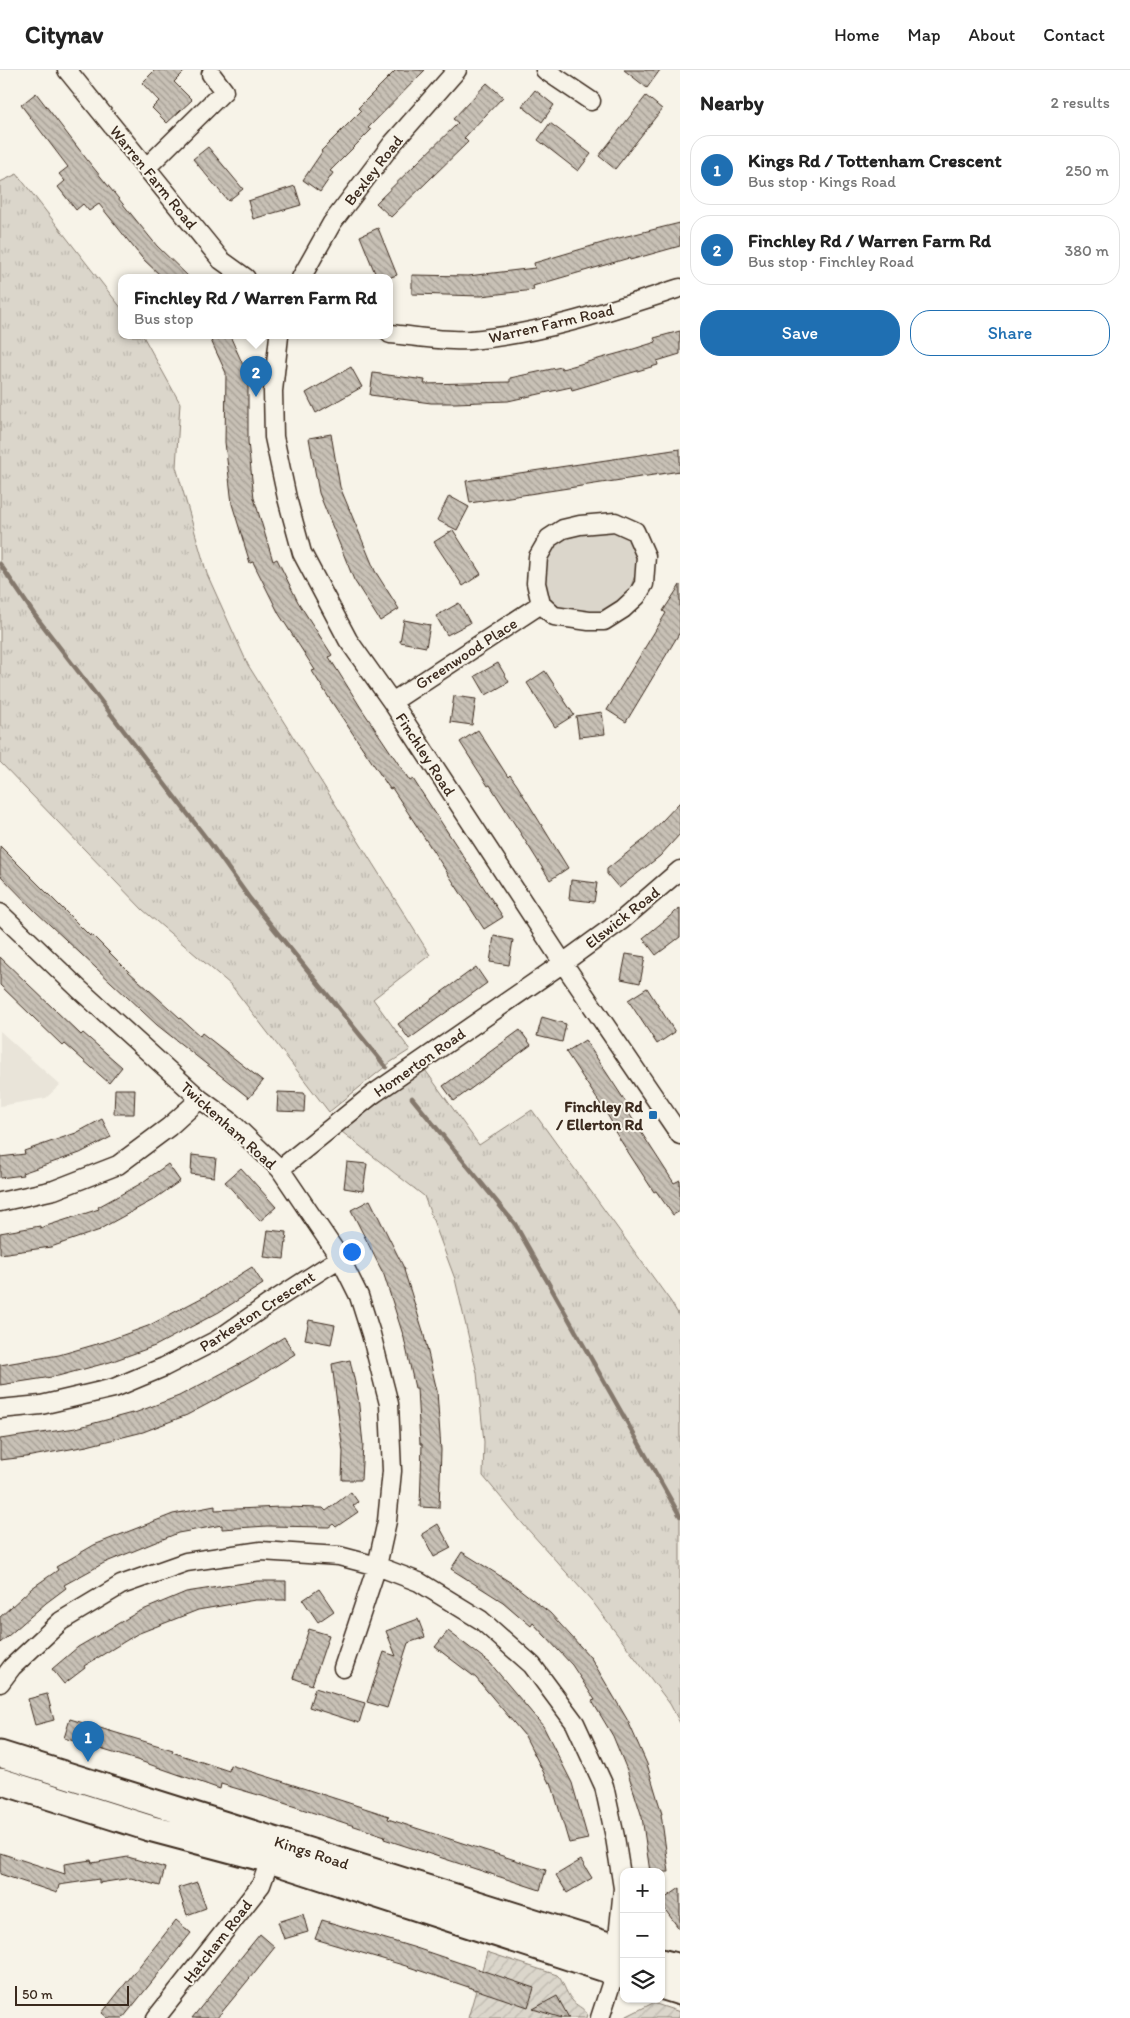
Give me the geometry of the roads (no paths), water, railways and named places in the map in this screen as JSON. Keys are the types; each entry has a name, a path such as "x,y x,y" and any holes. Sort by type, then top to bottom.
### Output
{"main road":[{"name":"Kings Road","path":"0,1754 620,1961"},
{"name":"Kings Road","path":"0,1782 149,1828 270,1860 620,1961"},
{"path":"665,1963 680,1967"},
{"path":"665,1987 680,1992"}],"street":[{"name":"Warren Farm Road","path":"67,70 221,260 240,274"},
{"name":"Bexley Road","path":"303,274 332,223 392,144 457,70"},
{"path":"545,70 591,101"},
{"path":"146,168 224,91 211,74"},
{"name":"Warren Farm Road","path":"393,334 468,340 525,332 605,312 680,288"},
{"name":"Finchley Road","path":"279,339 273,391 274,437 287,498 302,553 348,640 392,702 563,963 678,1129"},
{"path":"615,522 635,531 646,556 644,584 637,596 623,609 604,621 589,621 554,616 540,604 536,583 538,557 549,538 563,529 580,524 615,522"},
{"name":"Greenwood Place","path":"392,702 540,604"},
{"name":"Elswick Road","path":"563,963 622,920 680,870"},
{"name":"Twickenham Road","path":"0,913 79,989 200,1099 229,1120 280,1169 340,1258 358,1296 371,1334 389,1404 392,1471 387,1521 377,1566 343,1668"},
{"name":"Homerton Road","path":"280,1169 372,1095 563,963"},
{"path":"0,1202 54,1190 118,1165 170,1127 200,1099"},
{"name":"Parkeston Crescent","path":"0,1409 41,1405 114,1388 164,1367 217,1340 340,1258"},
{"path":"0,1683 12,1667 61,1621 121,1585 186,1562 261,1551 339,1556 377,1566 419,1582 481,1620 532,1665 575,1723 604,1786 615,1837 623,1888 620,1958"},
{"name":"Hatcham Road","path":"156,2018 261,1886 270,1860"},
{"path":"600,2018 620,1961"}],"waterway":[{"path":"0,564 34,614 210,843 250,899 386,1067"},
{"path":"412,1098 515,1224 680,1516"}],"place":[{"name":"Finchley Rd / Warren Farm Rd","path":"256,397"},
{"name":"Finchley Rd / Ellerton Rd","path":"653,1115"},
{"name":"Kings Rd / Tottenham Crescent","path":"88,1762"}]}
